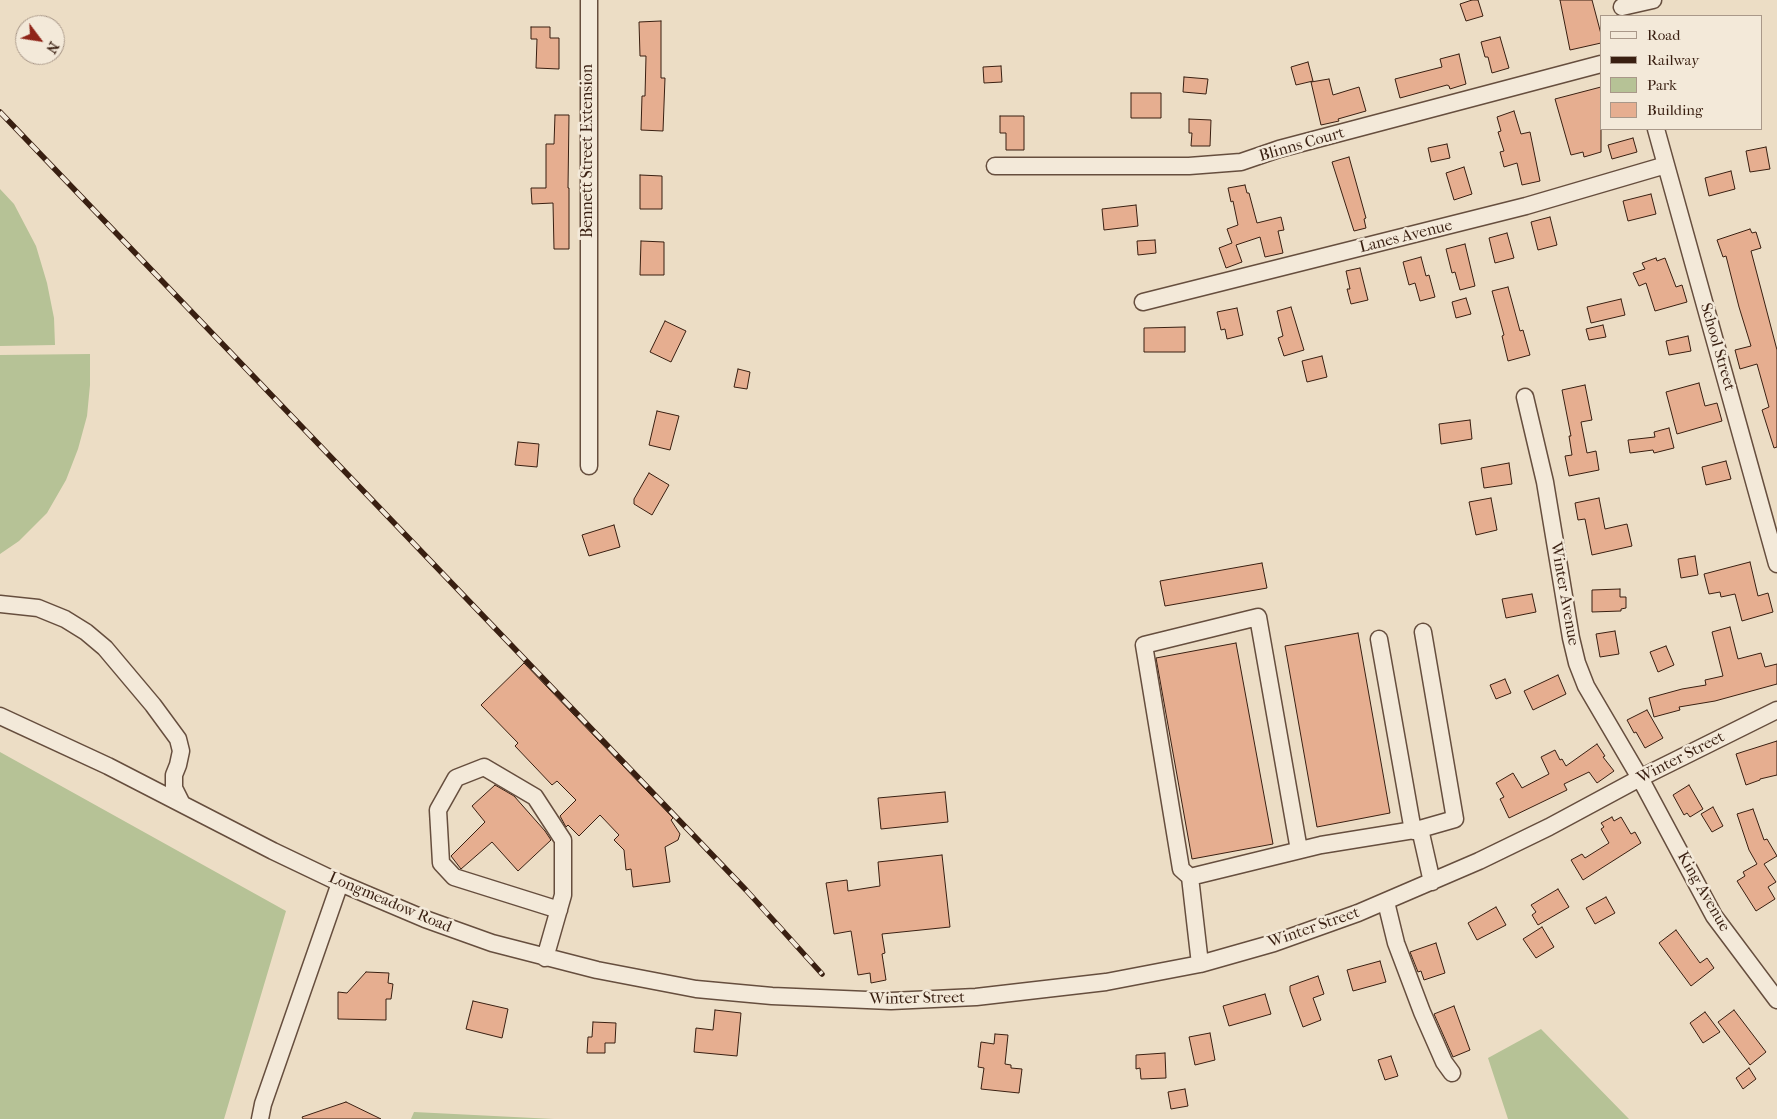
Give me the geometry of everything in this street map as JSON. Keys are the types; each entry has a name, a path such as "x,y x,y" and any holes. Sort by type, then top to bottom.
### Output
{"street":[{"name":"Bennett Street Extension","path":"588,0 589,466"},
{"path":"1622,8 1652,0"},
{"name":"Blinns Court","path":"994,166 1224,165 1241,162 1289,147 1600,64"},
{"name":"School Street","path":"1656,130 1777,564"},
{"name":"Lanes Avenue","path":"1143,302 1526,206 1666,165"},
{"name":"Winter Avenue","path":"1525,396 1545,482 1568,625 1577,663 1586,686 1640,778"},
{"path":"0,604 38,608 65,619 86,632 105,648 153,705 178,739 180,750 178,765 174,775 174,788 182,804"},
{"path":"1200,964 1190,877 1181,869 1144,645 1258,617 1299,850"},
{"path":"1190,877 1321,845 1417,830 1455,819 1423,632"},
{"path":"1379,639 1417,830 1432,882"},
{"name":"Winter Street","path":"809,998 891,1001 976,998 1106,982 1232,956 1306,932 1386,902 1432,882 1549,827 1640,778 1777,710"},
{"name":"Longmeadow Road","path":"0,716 100,762 273,851 340,883 425,919 492,943 606,972 696,989 809,998"},
{"path":"545,958 559,910 563,895 563,840 535,797 484,767 456,778 438,810 441,863 454,877 559,910"},
{"name":"King Avenue","path":"1640,778 1714,916 1777,1000"},
{"path":"260,1119 263,1104 340,883"},
{"path":"1386,902 1396,942 1422,1012 1444,1062 1452,1073"}],"green space":[{"path":"0,189 14,204 36,246 47,283 54,318 55,345 0,346"},
{"path":"90,354 87,416 78,449 66,480 47,513 19,541 0,554 0,355"},
{"path":"0,752 286,911 224,1119 0,1119"},
{"path":"1541,1029 1629,1119 1508,1119 1488,1058"},
{"path":"414,1112 554,1119 411,1119"}],"building":[{"path":"1478,0 1483,16 1466,21 1460,4"},
{"path":"1560,0 1592,0 1600,30 1600,43 1570,50"},
{"path":"661,21 661,78 665,78 663,131 641,130 642,96 645,96 646,56 640,56 639,22"},
{"path":"531,27 550,27 550,38 559,38 559,69 536,68 537,39 531,39"},
{"path":"1500,37 1509,68 1492,73 1488,57 1485,57 1481,42"},
{"path":"1459,54 1466,84 1450,89 1447,85 1400,98 1395,79 1442,67 1440,59"},
{"path":"1308,62 1313,81 1296,85 1291,67"},
{"path":"1001,66 1002,82 984,83 983,67"},
{"path":"1184,77 1208,79 1206,94 1183,92"},
{"path":"1329,79 1333,95 1359,87 1366,111 1338,119 1339,121 1321,125 1311,82"},
{"path":"1600,87 1601,152 1584,157 1583,152 1571,155 1555,99"},
{"path":"1131,93 1161,93 1161,118 1131,118"},
{"path":"1514,111 1521,134 1530,132 1540,181 1522,185 1517,163 1504,167 1500,152 1504,151 1498,132 1501,131 1497,117"},
{"path":"555,115 569,115 569,249 554,249 553,203 532,204 531,188 546,188 546,144 554,144"},
{"path":"1000,116 1024,116 1024,150 1006,150 1006,133 1000,133"},
{"path":"1189,119 1211,120 1210,146 1191,146 1192,133 1189,133"},
{"path":"1633,138 1637,152 1612,159 1608,145"},
{"path":"1447,144 1450,158 1431,162 1428,148"},
{"path":"1766,147 1770,169 1750,172 1746,151"},
{"path":"1349,157 1366,218 1364,219 1366,228 1354,231 1332,162"},
{"path":"1464,167 1472,194 1454,200 1446,173"},
{"path":"1731,171 1735,189 1709,196 1705,178"},
{"path":"640,175 662,176 662,209 640,209"},
{"path":"1245,185 1257,223 1281,217 1284,230 1278,231 1283,253 1265,257 1260,237 1236,245 1242,262 1226,268 1219,248 1232,243 1227,229 1238,225 1228,188"},
{"path":"1651,194 1656,214 1628,221 1623,201"},
{"path":"1136,205 1138,226 1104,230 1102,209"},
{"path":"1550,217 1557,245 1538,250 1531,222"},
{"path":"1750,229 1752,233 1756,232 1761,248 1751,251 1777,350 1777,447 1774,448 1762,410 1769,407 1757,364 1740,369 1735,350 1751,346 1726,256 1723,257 1717,240"},
{"path":"1507,233 1514,258 1495,263 1489,238"},
{"path":"1155,240 1156,253 1138,255 1137,241"},
{"path":"641,241 664,242 664,275 640,275"},
{"path":"1465,244 1475,286 1460,290 1455,272 1452,273 1446,249"},
{"path":"1421,257 1426,276 1429,275 1435,297 1420,301 1415,283 1409,285 1403,262"},
{"path":"1656,258 1657,261 1665,258 1676,287 1682,285 1687,302 1655,311 1646,283 1639,286 1633,273 1645,269 1642,263"},
{"path":"1360,268 1368,300 1351,304 1347,289 1350,289 1346,271"},
{"path":"1508,287 1520,331 1523,330 1530,355 1508,361 1502,336 1504,335 1492,291"},
{"path":"1466,298 1471,314 1456,318 1452,302"},
{"path":"1621,299 1625,315 1591,323 1587,307"},
{"path":"1291,307 1304,350 1284,356 1278,338 1283,336 1277,311"},
{"path":"1237,308 1243,335 1227,339 1225,329 1221,330 1217,312"},
{"path":"665,321 686,331 671,362 650,352"},
{"path":"1603,325 1606,337 1589,340 1586,329"},
{"path":"1185,327 1185,352 1144,352 1144,328"},
{"path":"1688,336 1691,351 1669,355 1666,341"},
{"path":"1322,356 1327,377 1307,382 1302,361"},
{"path":"738,369 750,372 747,389 734,387"},
{"path":"1699,383 1705,406 1717,403 1722,421 1677,434 1666,392"},
{"path":"1585,385 1592,420 1581,422 1587,453 1596,451 1599,470 1569,476 1565,456 1572,455 1569,436 1571,436 1562,390"},
{"path":"657,411 679,416 670,450 649,445"},
{"path":"1470,420 1472,439 1441,444 1439,424"},
{"path":"1669,428 1674,448 1654,453 1653,450 1630,453 1628,440 1655,437 1654,432"},
{"path":"518,442 539,444 537,467 515,465"},
{"path":"1726,461 1731,479 1706,485 1702,467"},
{"path":"1509,463 1512,484 1484,488 1481,468"},
{"path":"649,473 669,485 652,515 634,504 634,499"},
{"path":"1491,498 1497,530 1476,535 1469,502"},
{"path":"1599,498 1605,529 1627,524 1632,546 1592,555 1585,519 1578,520 1575,503"},
{"path":"614,525 620,547 589,556 582,535"},
{"path":"1695,556 1698,575 1681,578 1678,559"},
{"path":"1750,562 1758,596 1768,593 1773,612 1742,621 1735,594 1721,597 1720,592 1709,594 1704,574"},
{"path":"1262,563 1267,588 1165,606 1160,581"},
{"path":"1620,589 1620,597 1626,597 1626,608 1621,609 1621,611 1592,612 1592,590"},
{"path":"1532,594 1536,612 1506,618 1502,599"},
{"path":"1730,627 1738,659 1761,653 1765,667 1777,664 1777,684 1715,701 1679,707 1680,710 1654,717 1649,698 1706,685 1705,680 1723,676 1712,632"},
{"path":"1615,631 1619,654 1600,657 1596,634"},
{"path":"1358,633 1390,813 1317,827 1285,646"},
{"path":"1236,643 1273,844 1192,859 1156,658"},
{"path":"1666,646 1674,665 1658,672 1650,652"},
{"path":"524,663 673,818 671,820 680,834 678,840 665,847 670,882 633,887 631,869 626,870 624,850 614,840 619,835 600,815 579,836 568,825 566,827 560,816 576,800 557,781 552,785 515,746 518,743 481,705"},
{"path":"1558,675 1566,694 1533,710 1524,691"},
{"path":"1505,679 1511,693 1496,699 1490,685"},
{"path":"1647,710 1663,738 1645,748 1627,720"},
{"path":"1777,741 1777,775 1746,785 1736,754"},
{"path":"1597,744 1605,756 1603,757 1614,771 1597,783 1589,772 1564,784 1567,790 1509,818 1500,799 1504,797 1496,783 1513,773 1522,788 1549,774 1541,757 1555,750 1560,760 1562,759 1566,766"},
{"path":"495,785 514,796 551,840 518,871 492,842 461,869 451,856 485,822 472,806"},
{"path":"1689,785 1703,809 1690,817 1687,813 1684,815 1673,795"},
{"path":"945,792 948,822 881,829 878,798"},
{"path":"1713,807 1723,826 1712,832 1701,814"},
{"path":"1753,809 1764,840 1767,839 1777,856 1764,864 1776,882 1768,887 1775,899 1756,911 1737,881 1745,876 1743,872 1757,864 1749,850 1737,814"},
{"path":"1612,817 1614,821 1621,817 1631,834 1635,832 1641,843 1583,880 1571,860 1582,854 1585,858 1609,843 1601,829 1604,827 1601,823"},
{"path":"942,855 950,927 882,934 885,953 882,954 886,980 871,983 870,973 858,975 851,931 834,934 826,883 847,880 848,891 880,886 878,862"},
{"path":"1558,889 1569,907 1538,925 1532,915 1536,912 1531,905"},
{"path":"1606,897 1615,913 1595,924 1586,908"},
{"path":"1496,907 1506,925 1477,940 1468,923"},
{"path":"1542,927 1554,947 1536,958 1523,939"},
{"path":"1676,930 1700,963 1707,958 1714,968 1691,986 1659,943"},
{"path":"1436,943 1445,973 1424,980 1421,971 1418,972 1410,952"},
{"path":"1380,961 1386,982 1353,991 1347,970"},
{"path":"366,972 389,973 388,983 393,984 391,999 386,999 386,1020 338,1019 338,992 347,993"},
{"path":"1318,976 1324,994 1313,998 1321,1020 1303,1027 1290,991 1290,986"},
{"path":"1265,994 1271,1014 1229,1026 1223,1006"},
{"path":"473,1001 508,1009 502,1038 466,1029"},
{"path":"1454,1006 1470,1050 1453,1057 1434,1014"},
{"path":"715,1010 741,1013 737,1056 694,1052 696,1028 713,1030"},
{"path":"1734,1010 1766,1052 1750,1065 1718,1022"},
{"path":"1705,1012 1720,1032 1703,1043 1690,1023"},
{"path":"593,1022 616,1023 615,1043 605,1043 605,1053 587,1053 588,1037 592,1037"},
{"path":"1210,1033 1215,1060 1195,1065 1189,1037"},
{"path":"995,1034 1008,1035 1005,1064 1011,1065 1011,1068 1022,1069 1019,1093 981,1089 984,1068 978,1067 981,1042 994,1044"},
{"path":"1165,1053 1166,1078 1141,1079 1140,1068 1136,1069 1136,1055"},
{"path":"1391,1056 1398,1076 1385,1080 1378,1060"},
{"path":"1749,1068 1756,1079 1743,1089 1736,1078"},
{"path":"1185,1089 1188,1106 1171,1109 1168,1092"},
{"path":"346,1102 381,1119 303,1119 302,1117"}],"railway":[{"path":"0,112 746,890 822,974"}]}
